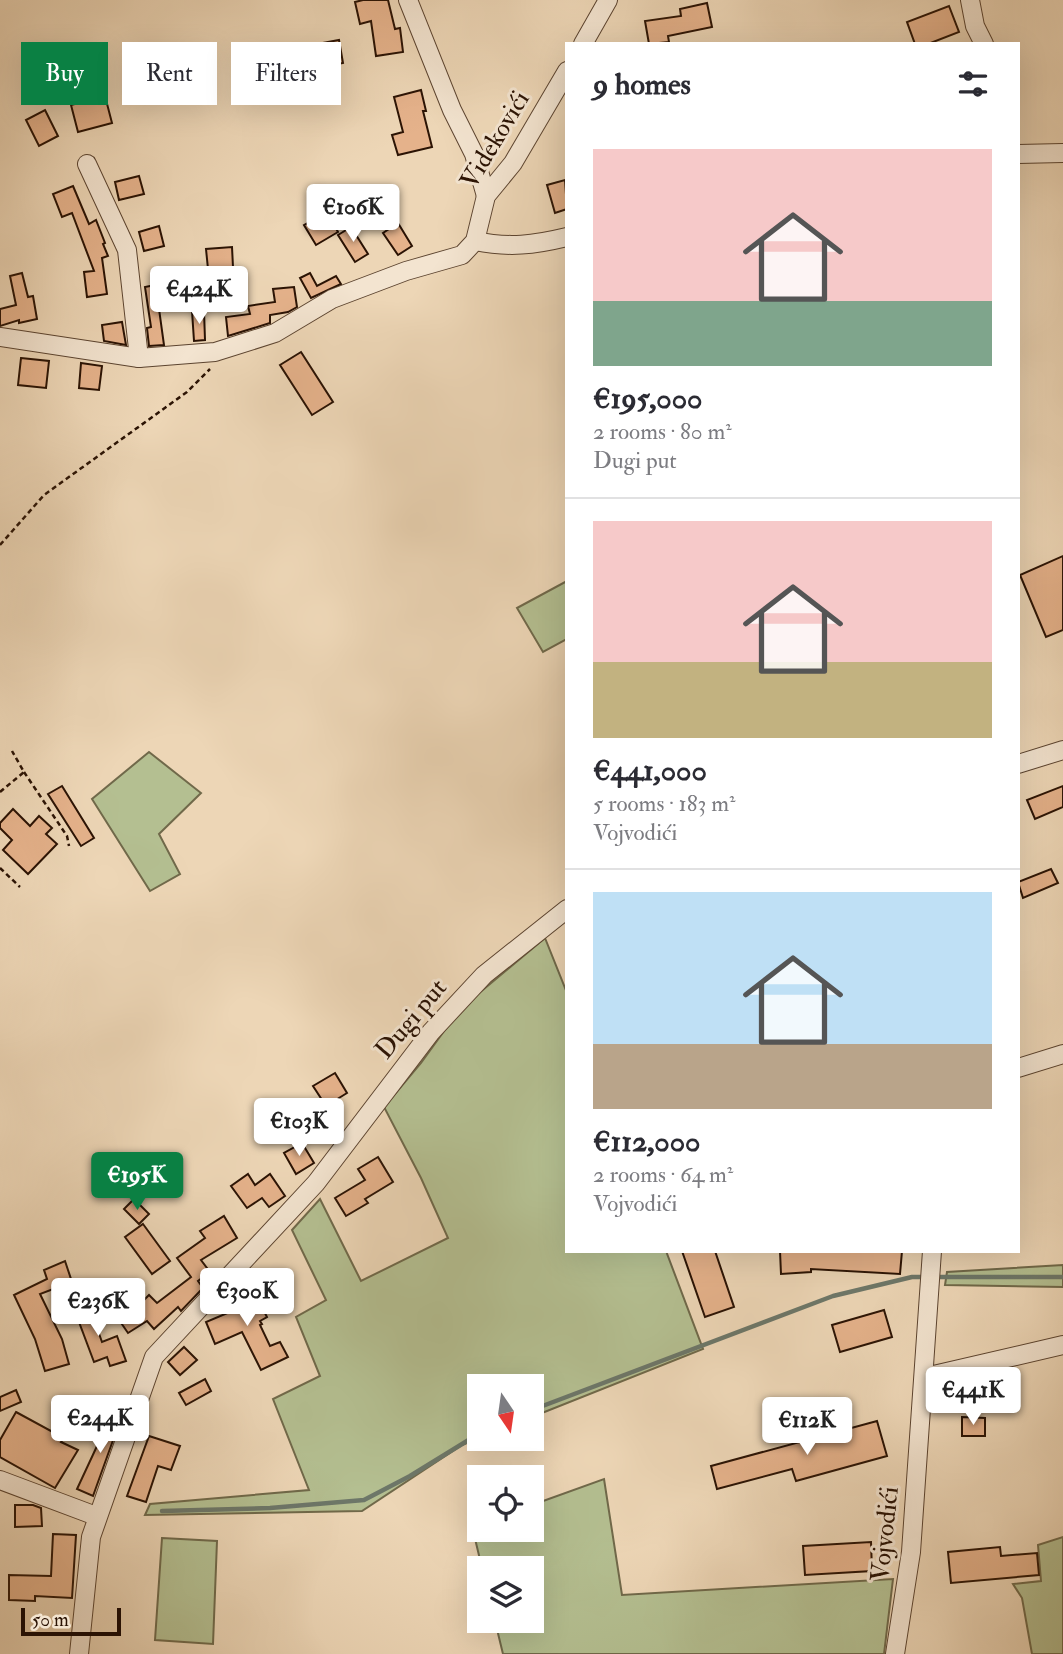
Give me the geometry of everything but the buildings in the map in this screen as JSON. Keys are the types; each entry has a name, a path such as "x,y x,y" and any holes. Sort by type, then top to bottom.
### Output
{"street":[{"path":"408,0 447,98 474,154 486,196"},
{"path":"584,42 608,0"},
{"path":"970,0 975,26 983,42"},
{"name":"Videkovići","path":"475,241 486,196 513,163 565,74"},
{"path":"1020,154 1063,153"},
{"path":"87,164 127,250 139,358"},
{"path":"0,337 139,358 215,352 275,332 332,299 406,271 462,255 475,241 503,246 539,244 565,238"},
{"path":"1020,763 1063,750"},
{"name":"Dugi put","path":"79,1654 83,1597 96,1517 154,1357 316,1183 431,1032 484,975 565,911"},
{"path":"1020,1067 1063,1054"},
{"name":"Vojvodići","path":"895,1654 910,1563 932,1258"},
{"path":"925,1377 1063,1345"},
{"path":"0,1480 96,1517"}],"path":[{"path":"0,545 44,495 187,392 209,370 215,352"},
{"path":"12,751 67,836 69,846"},
{"path":"0,792 24,772"},
{"path":"0,869 20,887"}],"green space":[{"path":"565,582 565,640 543,652 517,608"},
{"path":"149,752 201,793 159,834 180,874 150,891 92,799"},
{"path":"545,938 565,988 565,1253 667,1253 703,1349 544,1412 544,1374 467,1374 467,1443 362,1511 145,1515 150,1504 309,1490 273,1399 320,1376 296,1317 326,1300 292,1230 320,1199 361,1281 448,1238 384,1107 421,1063 460,1009"},
{"path":"1063,1265 1063,1287 945,1285 947,1272"},
{"path":"604,1479 622,1595 893,1579 884,1654 503,1654 498,1633 544,1633 544,1556 479,1556 476,1542 544,1542 544,1501"},
{"path":"1063,1537 1063,1654 1032,1654 1022,1598 1013,1584 1041,1581 1038,1545"},
{"path":"162,1538 217,1541 213,1644 155,1640"}],"waterway":[{"path":"544,1405 833,1296 912,1277 926,1277"},
{"path":"934,1277 1063,1277"},
{"path":"162,1511 270,1508 364,1500 467,1441"}]}
